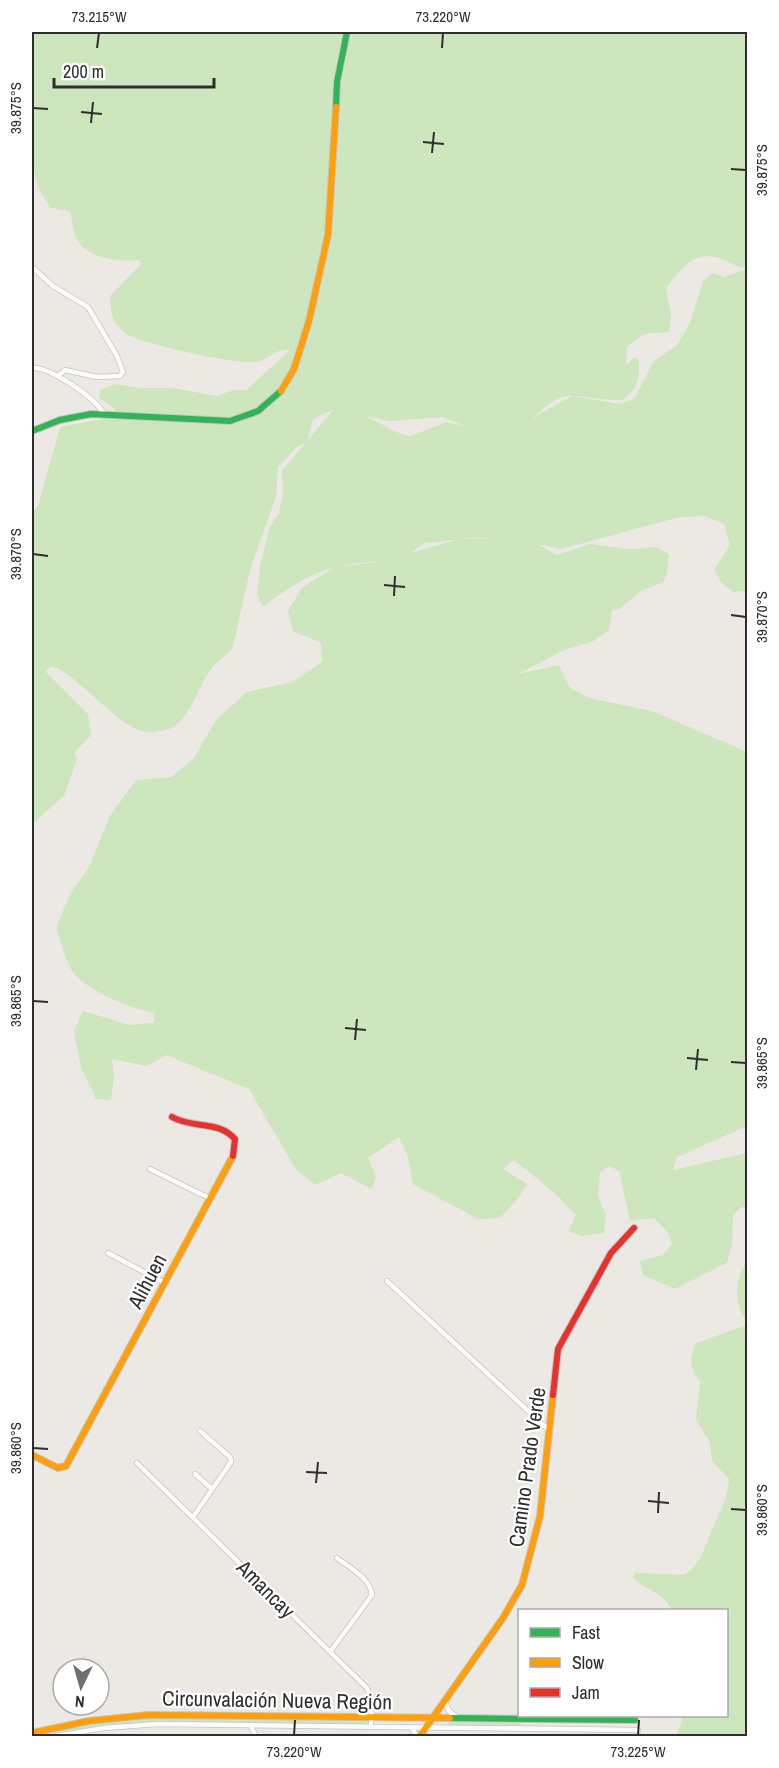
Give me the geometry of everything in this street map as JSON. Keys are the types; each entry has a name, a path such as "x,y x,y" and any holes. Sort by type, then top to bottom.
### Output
{"street":[{"path":"32,431 69,417 104,414 230,421 251,414 265,406 287,384 309,321 328,235 337,82 347,32"},
{"path":"32,267 53,286 88,307 117,356 123,372 120,376 97,377 65,370 58,376"},
{"path":"32,368 39,367 58,376 93,402 104,414"},
{"name":"Alihuen","path":"32,1455 58,1468 66,1466 235,1152 235,1139 220,1127 190,1126 172,1117"},
{"path":"150,1169 209,1198"},
{"name":"Camino Prado Verde","path":"418,1737 503,1618 522,1585 540,1516 558,1349 611,1253 634,1228"},
{"path":"108,1253 165,1284"},
{"path":"387,1281 550,1431"},
{"path":"193,1517 231,1462 230,1457 200,1431"},
{"name":"Amancay","path":"137,1463 369,1690 372,1700 371,1726"},
{"path":"195,1474 212,1489"},
{"path":"330,1652 372,1595 371,1588 364,1580 337,1558"},
{"path":"445,1702 453,1716 460,1718"},
{"name":"Circunvalación Nueva Región","path":"32,1734 89,1721 138,1716 635,1720"},
{"path":"524,1729 525,1719"},
{"name":"Circunvalación Nueva Región","path":"56,1737 140,1725 638,1730"},
{"path":"250,1725 256,1737"},
{"path":"412,1727 418,1737"}],"green space":[{"path":"32,32 747,32 747,266 740,268 716,257 707,256 690,262 666,289 671,314 669,332 645,334 627,346 626,365 635,357 639,361 638,378 631,392 622,400 572,396 620,404 634,399 654,361 677,345 690,323 703,281 713,273 724,277 747,269 747,591 733,592 721,582 714,570 730,544 724,524 704,516 676,518 561,549 537,544 557,555 590,544 631,549 656,547 669,554 667,574 663,582 641,591 619,609 612,610 609,630 592,642 566,649 518,674 559,665 570,688 589,698 652,711 747,752 747,1126 677,1157 673,1170 747,1153 747,1206 740,1208 733,1215 732,1244 727,1263 675,1289 643,1275 640,1261 663,1255 672,1243 666,1230 654,1218 630,1221 619,1171 609,1166 600,1172 598,1196 606,1215 604,1233 581,1236 568,1231 576,1215 558,1196 514,1160 503,1169 527,1184 519,1197 500,1218 478,1219 413,1184 408,1157 399,1137 368,1158 376,1177 372,1189 341,1173 316,1185 296,1170 249,1089 166,1055 147,1066 112,1059 114,1076 111,1100 96,1099 81,1068 74,1031 83,1011 130,1025 154,1023 154,1013 122,1003 98,992 72,971 56,928 70,894 89,867 110,816 136,780 171,777 194,758 216,720 247,692 292,682 322,662 321,643 293,631 288,611 303,587 333,568 291,587 263,607 257,594 260,567 270,526 279,513 283,494 282,471 306,443 297,447 278,467 276,497 250,570 232,650 211,669 178,723 164,730 141,731 116,716 63,672 51,666 45,671 88,714 91,735 74,753 77,759 64,796 32,824 32,515 39,503 60,427 118,416 114,408 99,398 100,390 116,384 140,388 172,388 217,396 233,390 246,390 290,350 281,350 256,362 246,362 168,348 125,333 117,325 113,316 110,296 141,264 139,260 108,258 85,249 75,236 70,211 50,208 38,187 32,162","holes":["572,396 538,415 530,423 542,410 553,401","333,410 307,441 313,419","365,416 390,421 443,417 465,426 446,422 411,436 401,434","457,540 411,553 424,543"]},
{"path":"747,1262 747,1318 744,1318 737,1297 737,1289 740,1274"},
{"path":"747,1325 747,1734 744,1736 676,1736 684,1717 728,1717 728,1609 670,1609 664,1599 633,1577 636,1573 684,1575 691,1570 703,1552 724,1502 729,1479 712,1461 710,1443 696,1419 700,1382 692,1367 691,1358 697,1343"},
{"path":"155,1718 369,1720 366,1724 153,1722 101,1726 35,1736 103,1722"},
{"path":"449,1722 520,1723 522,1725 448,1726"}],"traffic: fast":[{"path":"336,107 337,82 347,32"},
{"path":"32,431 60,420 91,414 230,421 258,411 281,391"},
{"path":"450,1718 635,1720"}],"traffic: slow":[{"path":"281,391 294,369 309,321 328,235 336,107"},
{"path":"32,1455 58,1468 66,1466 233,1156"},
{"path":"420,1736 503,1618 522,1585 540,1516 553,1395"},
{"path":"32,1733 89,1721 148,1715 450,1718"}],"traffic: jam":[{"path":"172,1117 188,1123 221,1129 228,1133 235,1139 233,1156"},
{"path":"553,1395 558,1349 611,1253 634,1228"}]}
